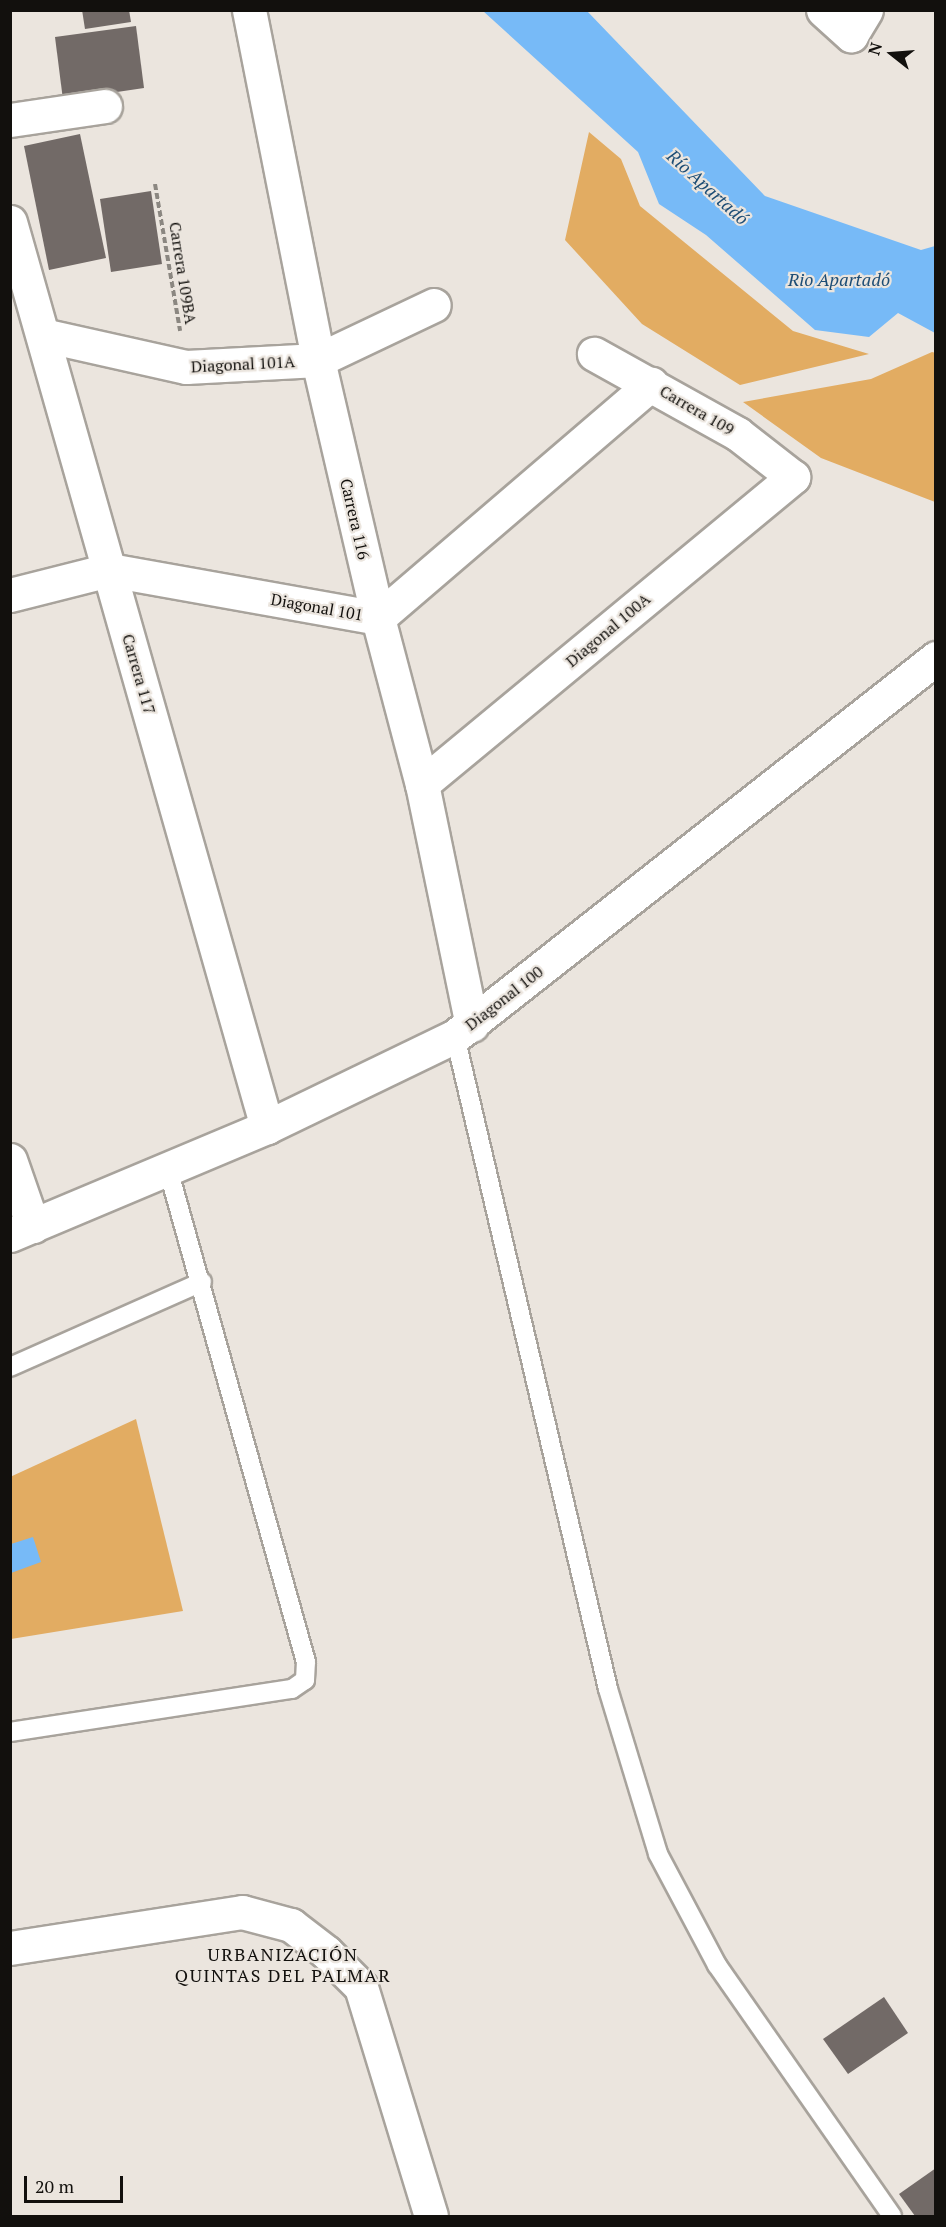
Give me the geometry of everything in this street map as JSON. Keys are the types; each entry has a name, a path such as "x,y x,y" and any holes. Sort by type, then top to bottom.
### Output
{"street":[{"name":"Carrera 116","path":"249,10 318,360 378,618 422,784 464,1030"},
{"path":"823,10 859,23"},
{"path":"10,120 105,106"},
{"name":"Carrera 117","path":"10,222 267,1127"},
{"name":"Diagonal 101A","path":"43,336 186,367 318,360 435,305"},
{"name":"Carrera 109","path":"594,354 738,434 793,477"},
{"name":"Diagonal 101","path":"10,595 109,570 378,618 651,384"},
{"name":"Diagonal 100A","path":"422,784 793,477"},
{"name":"Diagonal 100","path":"22,1230 267,1127 464,1030 936,658"},
{"path":"10,1160 22,1230"},
{"path":"10,1948 242,1912 291,1925 326,1952 361,1987 431,2217"}],"lane":[{"path":"464,1030 608,1689 658,1854 717,1965 892,2217"},
{"path":"10,1731 292,1689 305,1680 306,1662 202,1282 168,1169"},
{"path":"10,1367 202,1282"}],"path":[{"name":"Carrera 109BA","path":"155,184 186,367"}],"shaded area":[{"path":"589,132 621,159 640,206 793,331 869,354 740,385 642,324 565,240"},
{"path":"932,352 936,353 935,502 821,458 743,402 871,379"},
{"path":"136,1419 183,1611 11,1639 10,1477"}],"water":[{"name":"Rio Apartadó","path":"483,11 587,11 765,196 921,250 935,246 935,333 898,313 869,337 815,330 706,235 659,204 638,152"},
{"path":"33,1537 41,1562 11,1573 11,1544"}],"building":[{"path":"82,10 129,10 131,22 85,29"},
{"path":"136,26 144,88 63,100 55,37"},
{"path":"80,134 106,258 49,270 24,146"},
{"path":"151,191 162,264 111,272 100,199"},
{"path":"884,1997 908,2033 848,2074 823,2039"},
{"path":"936,2168 936,2216 915,2216 899,2194"}],"district":[{"name":"URBANIZACIÓN QUINTAS DEL PALMAR","path":"283,1965"}],"water label":[{"name":"Río Apartadó","path":"708,187"}]}
